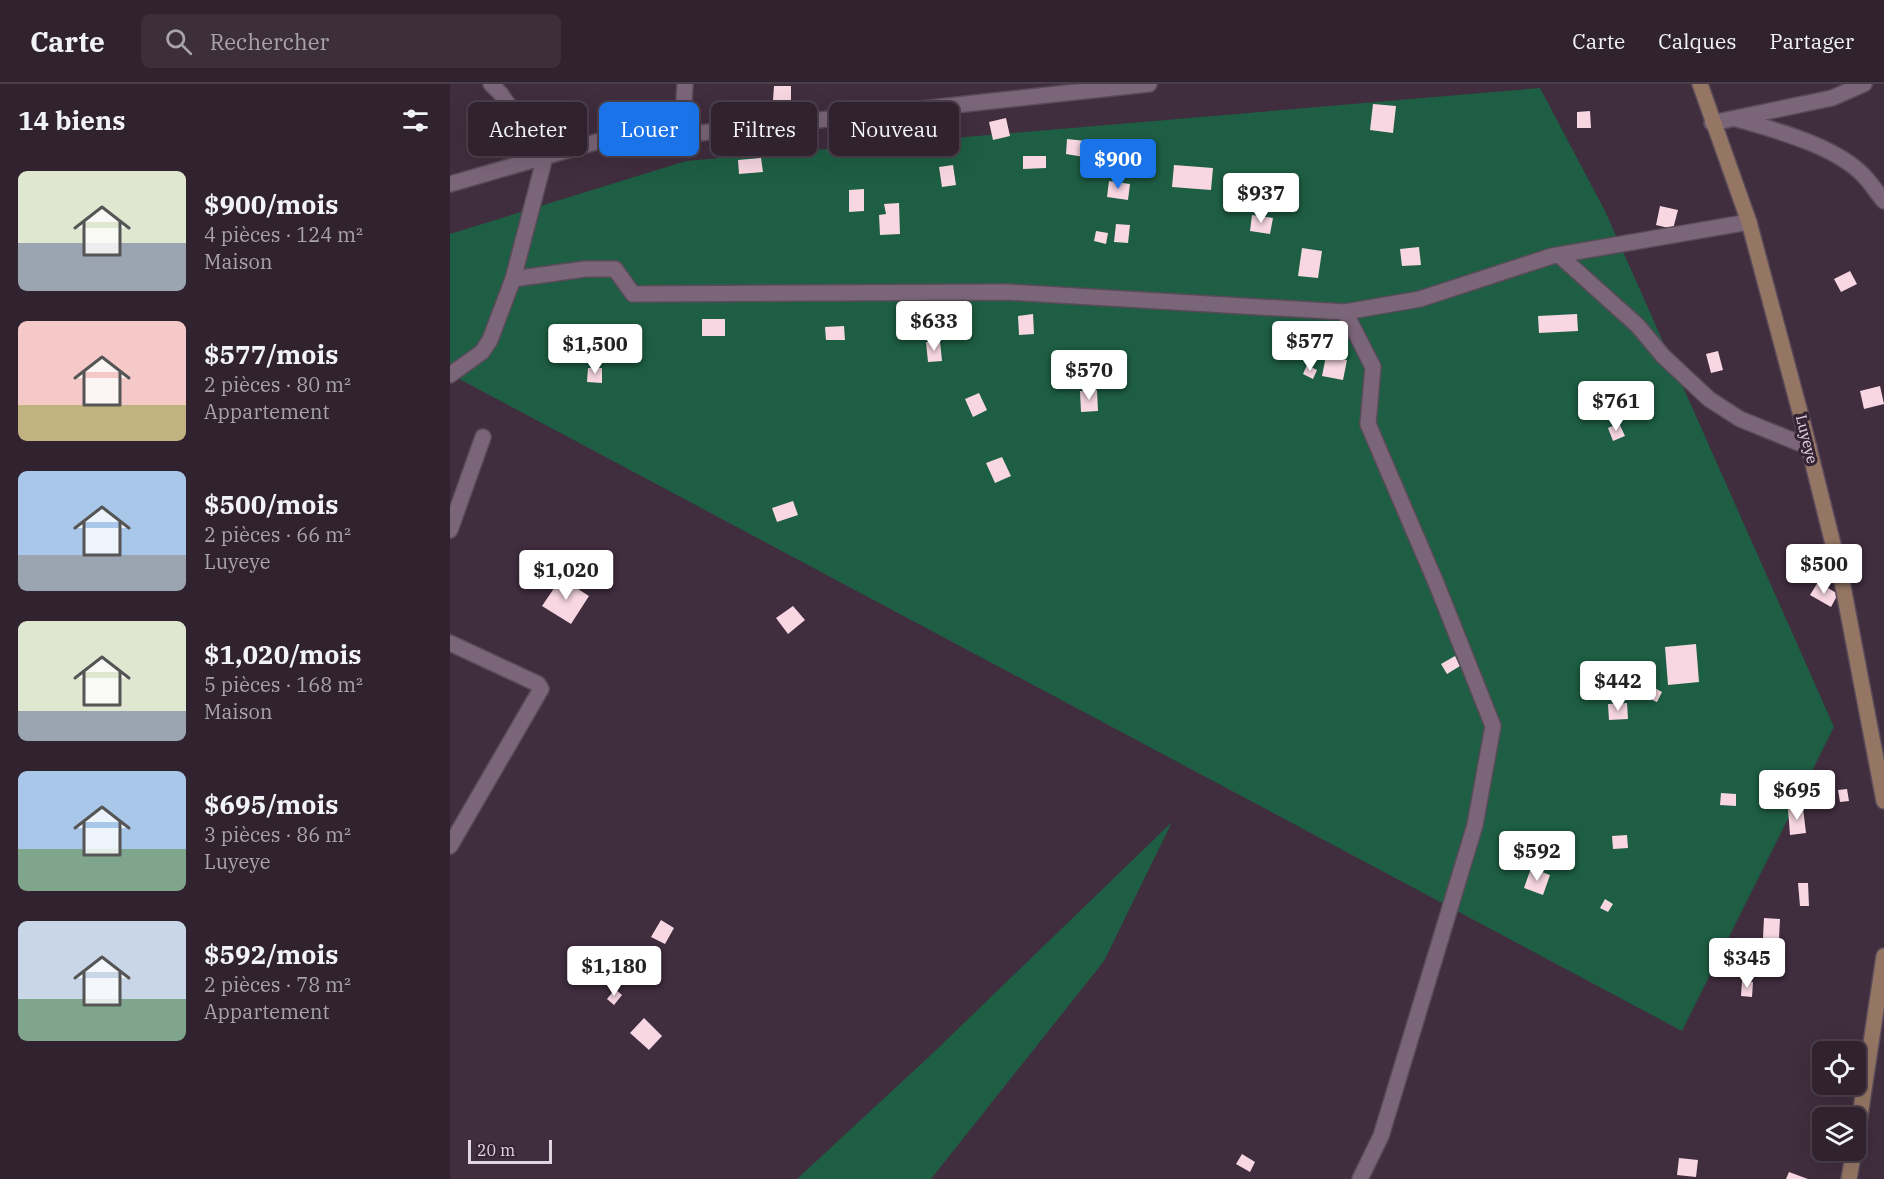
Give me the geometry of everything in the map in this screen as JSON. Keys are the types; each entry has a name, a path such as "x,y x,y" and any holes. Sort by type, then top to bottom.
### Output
{"street":[{"path":"450,375 482,352 490,340 513,279 545,157 500,93 491,84"},
{"path":"684,102 685,84"},
{"path":"699,133 1149,84"},
{"name":"Luyeye","path":"1700,84 1749,222 1809,447 1841,576 1884,801"},
{"path":"1712,123 1832,98 1864,84"},
{"path":"1737,119 1797,137 1840,159 1863,174 1884,201"},
{"path":"450,184 599,141"},
{"path":"513,279 585,269 615,269 633,294 1007,292 1345,312 1420,299 1559,255 1749,222"},
{"path":"1559,255 1638,326 1663,356 1709,399 1740,419 1809,447"},
{"path":"1345,312 1373,367 1368,424 1437,585 1493,726 1475,825 1381,1136 1360,1179"},
{"path":"450,530 483,437"},
{"path":"450,643 538,684 541,689 450,846"},
{"path":"1862,1107 1884,956"},
{"path":"1849,1179 1852,1161"}],"green space":[{"path":"1540,88 1605,211 1834,727 1682,1031 450,374 450,234 686,161 744,156 817,156 817,150 829,149 829,156 959,156 959,138"},
{"path":"1172,822 1104,961 931,1179 797,1179 933,1053"}],"building":[{"path":"774,86 791,86 791,101 773,100"},
{"path":"1373,104 1396,106 1393,133 1370,130"},
{"path":"1590,111 1591,128 1577,128 1577,112"},
{"path":"1006,118 1010,136 993,140 989,122"},
{"path":"1067,139 1086,141 1084,157 1066,154"},
{"path":"1023,156 1046,156 1046,168 1023,169"},
{"path":"761,158 763,172 739,174 738,160"},
{"path":"953,165 956,185 942,187 939,167"},
{"path":"1174,165 1213,168 1211,190 1172,187"},
{"path":"1109,181 1130,184 1128,200 1107,197"},
{"path":"864,189 864,211 849,212 849,190"},
{"path":"899,203 900,234 880,235 879,215 886,214 884,204"},
{"path":"1660,206 1678,210 1673,229 1656,225"},
{"path":"1252,215 1273,218 1270,234 1250,231"},
{"path":"1116,224 1130,225 1128,243 1114,242"},
{"path":"1096,231 1108,233 1106,244 1094,241"},
{"path":"1419,247 1421,265 1402,266 1400,249"},
{"path":"1302,248 1322,251 1318,278 1298,276"},
{"path":"1850,271 1857,284 1841,292 1834,279"},
{"path":"1033,314 1034,334 1019,335 1018,316"},
{"path":"1577,314 1578,331 1539,333 1538,316"},
{"path":"702,319 725,319 725,336 702,336"},
{"path":"844,326 845,340 826,340 825,327"},
{"path":"940,341 942,361 928,362 926,342"},
{"path":"1718,351 1723,370 1711,373 1706,354"},
{"path":"1326,356 1347,360 1343,380 1322,376"},
{"path":"1307,365 1317,370 1313,379 1303,374"},
{"path":"588,368 602,368 602,383 587,382"},
{"path":"1880,386 1884,404 1864,409 1860,391"},
{"path":"1097,390 1098,411 1081,412 1080,391"},
{"path":"979,393 987,410 973,417 965,399"},
{"path":"1619,423 1625,436 1613,441 1608,428"},
{"path":"1002,457 1011,476 995,483 986,463"},
{"path":"793,501 798,515 777,522 772,508"},
{"path":"561,578 589,596 571,624 542,606"},
{"path":"1818,582 1838,594 1831,607 1810,595"},
{"path":"793,606 805,620 788,634 776,618"},
{"path":"1696,644 1699,682 1668,685 1665,647"},
{"path":"1455,656 1460,666 1447,674 1441,664"},
{"path":"1651,686 1662,692 1657,702 1645,697"},
{"path":"1627,703 1628,719 1609,720 1608,704"},
{"path":"1847,789 1849,801 1840,802 1838,790"},
{"path":"1721,793 1736,794 1736,806 1720,805"},
{"path":"1803,808 1806,833 1790,835 1788,809"},
{"path":"1627,835 1628,848 1613,849 1612,836"},
{"path":"1531,868 1550,875 1543,895 1524,888"},
{"path":"1798,883 1808,883 1809,906 1800,906"},
{"path":"1605,899 1613,904 1608,912 1600,908"},
{"path":"1764,918 1780,919 1779,939 1763,938"},
{"path":"661,920 674,928 665,944 651,937"},
{"path":"1742,981 1753,982 1752,997 1741,996"},
{"path":"615,989 622,995 614,1005 607,999"},
{"path":"644,1018 662,1036 649,1050 630,1033"},
{"path":"1242,1154 1255,1162 1250,1172 1236,1164"},
{"path":"1679,1158 1698,1160 1696,1177 1677,1175"},
{"path":"1789,1172 1808,1179 1786,1179"}]}
